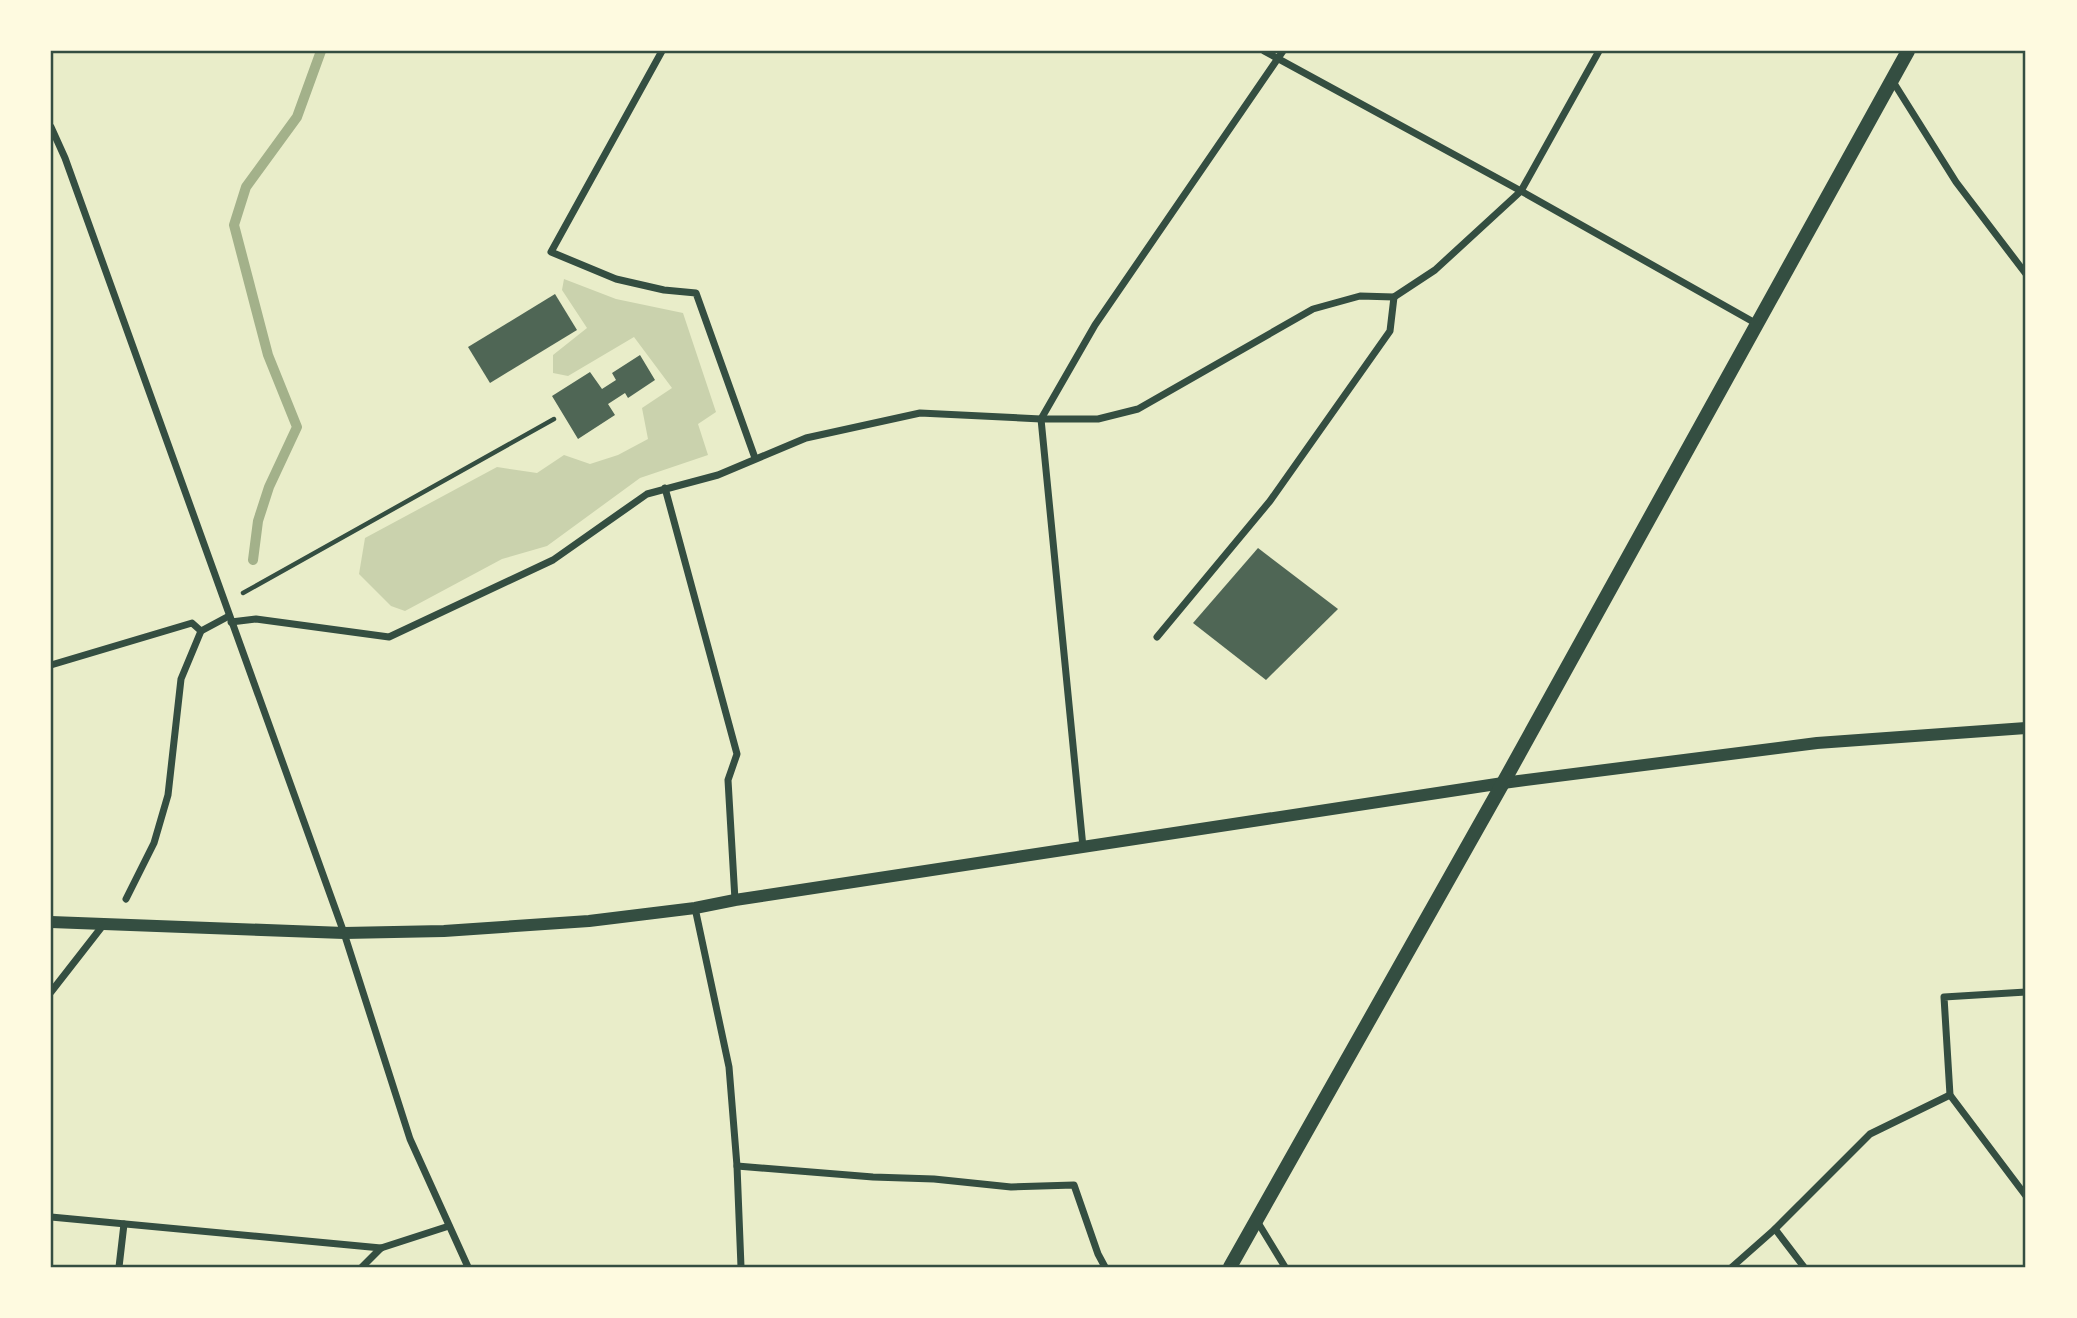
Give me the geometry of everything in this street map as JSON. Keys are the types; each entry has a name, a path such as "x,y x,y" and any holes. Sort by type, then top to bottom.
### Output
{"main road":[{"path":"1230,1267 1503,783 1908,51"}],"street":[{"path":"662,51 551,251 616,279 696,293 755,458"},
{"path":"1264,51 1280,55 1757,324"},
{"path":"126,899 154,843 168,795 181,679 201,631 230,619 256,619 389,637 553,560 647,495 718,475 806,438 920,414 1098,419 1138,409 1312,310 1360,296 1394,297 1435,270 1521,191 1599,51"},
{"path":"1083,847 1041,419 1095,325 1280,55"},
{"path":"1892,80 1956,182 2026,274"},
{"path":"51,127 65,158 344,933 410,1139 468,1267"},
{"path":"1157,637 1270,501 1390,331 1394,297"},
{"path":"665,488 737,754 728,780 735,900"},
{"path":"51,666 192,623 201,631"},
{"path":"51,922 344,933 444,931 563,923 695,908 1503,783 1817,743 2026,728"},
{"path":"695,908 729,1067 741,1267"},
{"path":"51,992 104,923"},
{"path":"2026,992 1944,998 1950,1095 2026,1196"},
{"path":"1732,1267 1775,1229 1870,1135 1950,1095"},
{"path":"737,1166 1011,1186 1074,1185 1105,1267"},
{"path":"51,1217 381,1248 449,1226"},
{"path":"1257,1221 1285,1267"},
{"path":"119,1267 124,1224"},
{"path":"1775,1229 1804,1267"},
{"path":"362,1267 381,1248"}],"path":[{"path":"224,603 554,419"}],"green space":[{"path":"564,279 616,299 683,313 716,412 698,424 708,455 640,478 547,546 502,559 405,611 391,606 359,574 365,538 497,467 537,473 564,455 590,464 618,455 648,439 642,408 672,388 634,337 568,376 553,373 553,355 587,328 562,290"}],"building":[{"path":"555,294 577,330 490,383 468,347"},
{"path":"640,355 655,380 628,398 625,393 608,404 615,415 578,439 552,396 590,372 602,389 616,380 612,373"},
{"path":"1258,548 1338,609 1266,680 1193,623"}],"waterway":[{"path":"253,560 258,521 269,487 297,427 268,355 234,225 246,187 297,117 321,51"}]}
